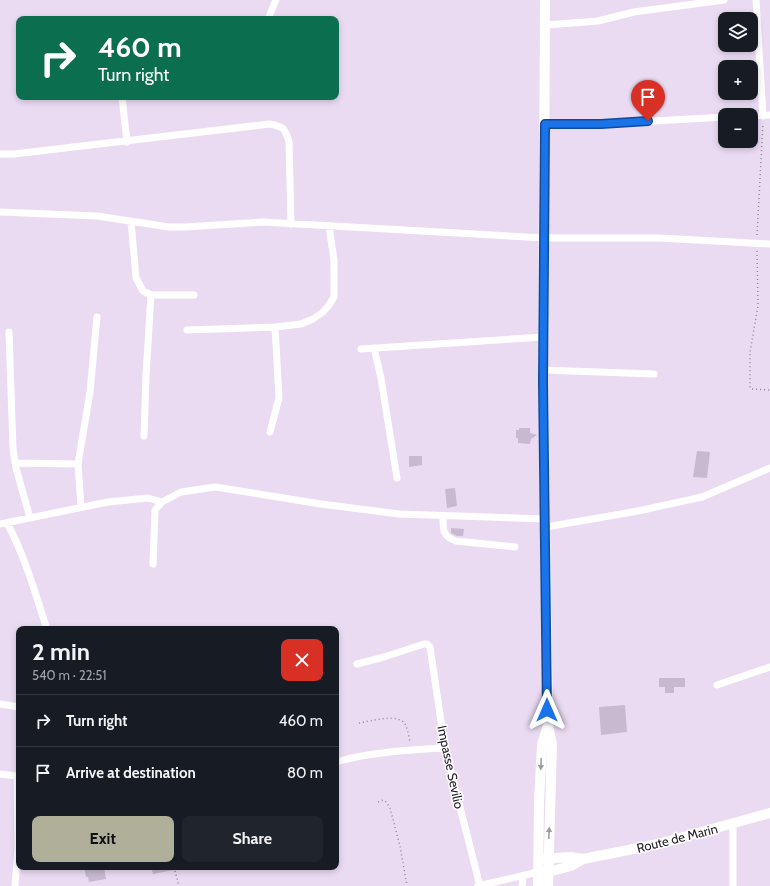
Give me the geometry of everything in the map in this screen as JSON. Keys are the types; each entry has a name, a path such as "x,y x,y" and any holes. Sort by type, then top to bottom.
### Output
{"main road":[{"path":"538,886 543,872 544,859 539,801 542,745 548,726 543,370 546,0"},
{"name":"Route de Marin","path":"583,859 658,844 770,813"},
{"path":"544,859 570,857 583,859"},
{"path":"543,872 571,866 583,859"},
{"path":"543,872 548,886"}],"street":[{"path":"269,16 276,0"},
{"path":"546,25 598,21 640,11 724,0"},
{"path":"756,0 767,115"},
{"path":"122,100 127,142"},
{"path":"545,124 601,124 718,117"},
{"path":"0,154 14,154 127,142 270,124 281,126 286,131 289,142 291,224"},
{"path":"0,212 97,216 169,227 263,222 544,238 660,238 770,244"},
{"path":"131,221 136,278 143,291 151,295 194,295"},
{"path":"187,330 274,327 301,324 313,319 323,312 334,296 334,260 329,226"},
{"path":"144,436 151,295"},
{"path":"81,507 78,464 90,392 97,317"},
{"path":"270,432 279,398 274,327"},
{"path":"9,332 13,449 15,463 30,518"},
{"path":"361,349 544,337"},
{"path":"374,348 381,378 397,478"},
{"path":"543,370 654,374"},
{"path":"15,463 78,464"},
{"path":"152,564 155,510 162,502 181,492 215,487 321,504 399,514 546,523 638,511 702,497 770,468"},
{"path":"46,626 16,539 3,524 108,502 148,498 162,502"},
{"path":"443,516 443,531 448,538 456,541 515,547"},
{"name":"Impasse Sevilio","path":"357,664 384,658 424,644 427,644 430,647 445,748 479,886"},
{"path":"717,685 770,667"},
{"path":"0,704 16,707"},
{"path":"339,761 411,750 445,748"},
{"path":"0,774 16,776"},
{"path":"733,824 733,886"},
{"path":"14,886 16,867"},
{"path":"479,886 543,872"},
{"path":"522,876 522,886"}],"path":[{"path":"767,115 756,243 758,306 750,352 750,387 752,389 770,390"},
{"path":"359,723 396,718 402,720 406,725 411,750"},
{"path":"378,802 383,800 390,808 400,846 407,886"},
{"path":"175,870 179,886"}],"building":[{"path":"519,428 530,428 530,433 537,435 531,439 530,444 518,443 518,438 516,438 516,430 519,430"},
{"path":"697,451 710,452 707,478 693,477"},
{"path":"409,456 422,456 422,465 409,467"},
{"path":"455,488 457,506 447,508 445,489"},
{"path":"451,528 464,529 463,536 457,536 451,533"},
{"path":"659,678 685,678 685,687 674,687 674,693 665,693 665,687 659,687"},
{"path":"625,705 627,732 601,735 599,707"},
{"path":"85,870 104,870 106,879 89,882 88,877 86,877"},
{"path":"152,870 173,870 153,874"}],"route":[{"path":"547,710 546,527 543,382 545,124 601,124 648,121"}]}
